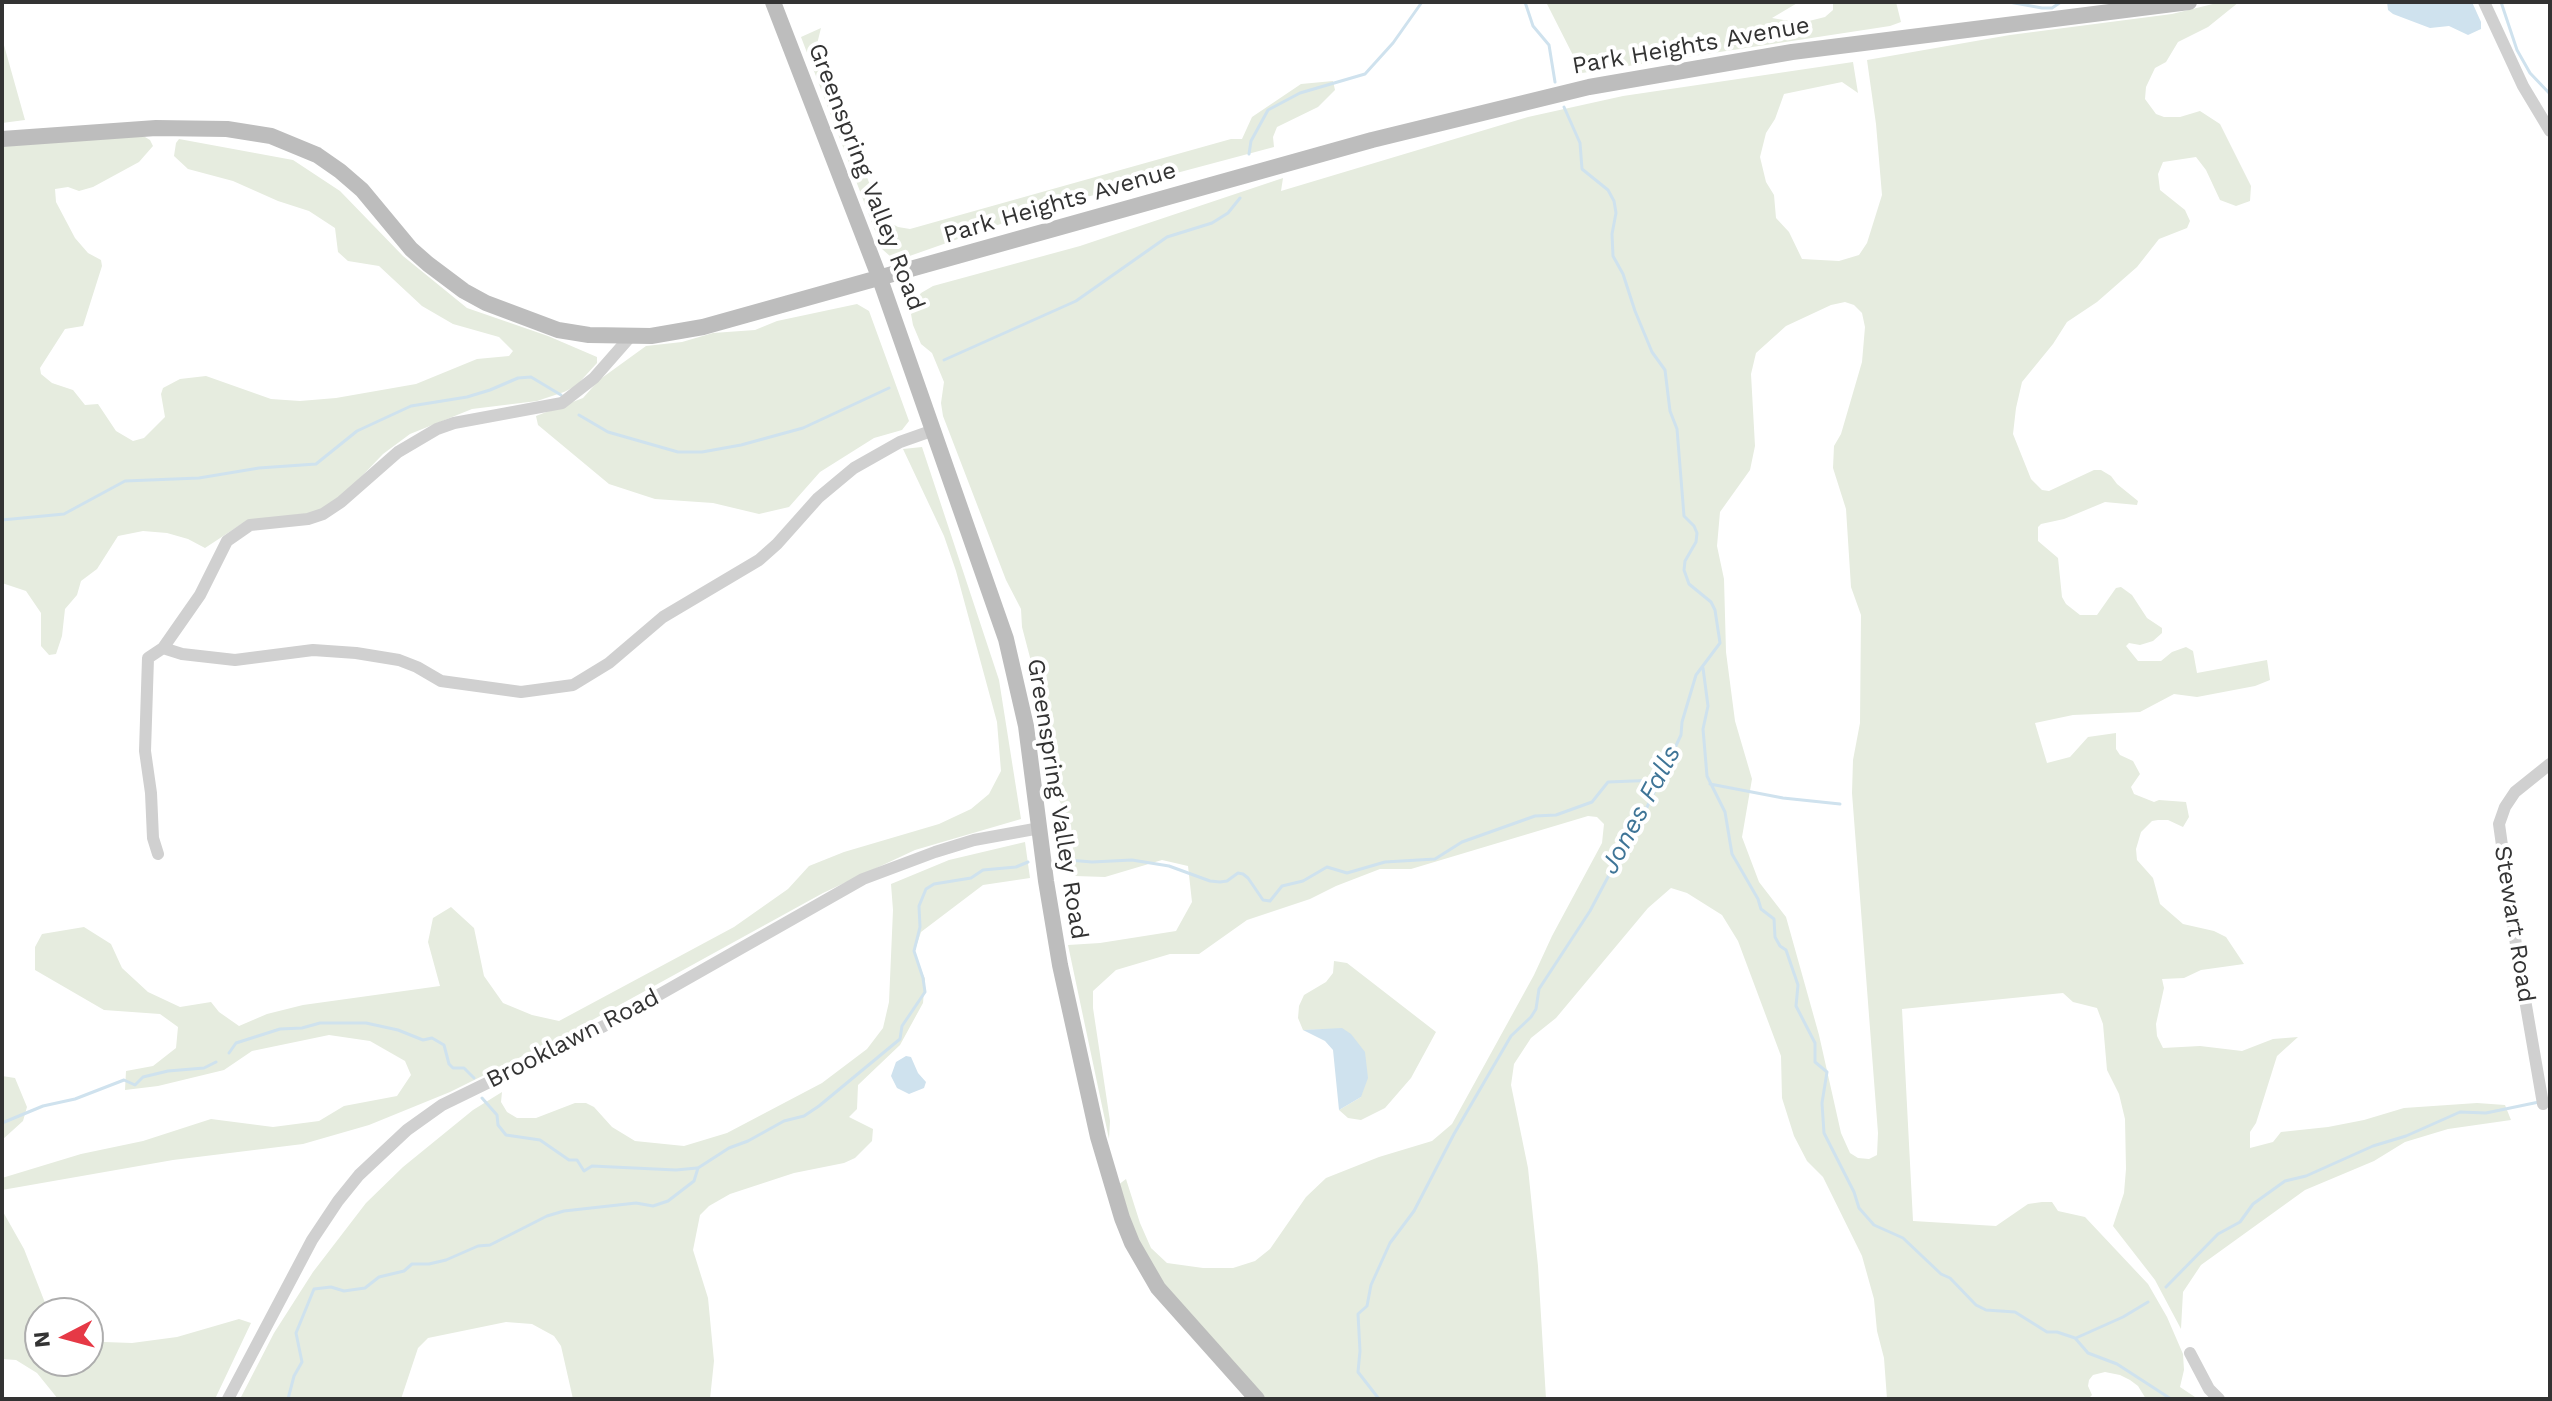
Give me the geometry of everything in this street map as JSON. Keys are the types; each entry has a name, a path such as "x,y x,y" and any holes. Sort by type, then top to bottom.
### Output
{"main road":[{"name":"Greenspring Valley Road","path":"773,2 880,279 1006,639 1026,726 1054,932 1073,1027 1098,1137 1132,1243 1158,1288 1257,1399"},
{"name":"Park Heights Avenue","path":"2,139 156,128 227,129 271,136 317,155 340,171 362,190 411,249 464,291 510,314 558,330 630,337 703,327 1372,140 1589,87 1792,52 2189,2"}],"street":[{"path":"2484,2 2523,86 2550,131"},
{"path":"158,854 153,838 145,751 148,658 163,648 200,595 227,541 250,525 308,519 323,514 398,452 437,429 454,423 562,403 594,378 630,337"},
{"path":"163,648 182,654 235,660 313,650 356,653 399,660 441,681 521,692 573,685 609,663 663,617 759,560 818,498 854,468 900,442 934,430"},
{"name":"Stewart Road","path":"2543,1101 2518,959 2499,824 2515,792 2550,764"},
{"name":"Brooklawn Road","path":"228,1399 312,1240 338,1201 359,1175 407,1130 442,1105 604,1026 863,879 974,840 1040,828"},
{"path":"2190,1353 2209,1389 2219,1399"}],"shaded area":[{"path":"1546,2 1799,2 1772,18 1801,23 1825,17 1833,10 1833,2 1896,2 1901,22 1582,73"},
{"path":"2221,2 2239,2 2208,27 2178,42 2166,62 2155,68 2146,87 2145,99 2156,114 2164,117 2180,117 2200,111 2220,124 2251,186 2250,201 2236,206 2220,200 2196,157 2163,162 2158,174 2160,190 2185,210 2190,221 2187,228 2159,239 2137,267 2097,302 2067,322 2022,382 2013,434 2031,479 2042,490 2049,491 2094,470 2101,470 2138,501 2137,505 2105,502 2038,527 2038,541 2058,558 2062,597 2066,604 2080,615 2097,615 2116,588 2121,587 2132,595 2147,618 2162,628 2162,633 2153,641 2140,645 2129,643 2126,646 2138,661 2161,661 2172,652 2186,647 2193,651 2197,673 2267,660 2270,680 2255,686 2197,697 2174,694 2140,712 2073,715 2035,723 2047,763 2070,757 2088,737 2116,733 2116,749 2120,755 2133,761 2140,774 2131,787 2134,794 2154,802 2186,802 2189,817 2183,827 2168,820 2158,820 2152,821 2141,832 2136,849 2137,860 2153,878 2160,904 2183,924 2226,937 2244,964 2201,970 2184,978 2162,979 2164,988 2156,1024 2157,1036 2163,1048 2200,1046 2242,1051 2273,1039 2298,1037 2277,1056 2256,1123 2250,1132 2250,1148 2273,1142 2281,1132 2364,1120 2404,1108 2477,1103 2505,1105 2511,1120 2448,1129 2405,1142 2374,1161 2305,1190 2201,1265 2183,1292 2181,1329 2155,1280 2113,1226 2124,1193 2125,1119 2119,1094 2107,1070 2103,1024 2097,1008 2073,1002 2063,993 1902,1009 1913,1221 1996,1226 2028,1204 2042,1202 2052,1202 2058,1211 2085,1217 2148,1284 2183,1354 2184,1370 2180,1387 2198,1399 2146,1399 2130,1380 2105,1372 2093,1375 2089,1380 2092,1395 2088,1399 1887,1399 1874,1299 1862,1256 1823,1177 1807,1161 1794,1136 1782,1098 1781,1056 1738,941 1722,915 1687,893 1671,888 1648,908 1556,1018 1531,1038 1514,1064 1511,1085 1528,1168 1546,1399 1265,1399 1155,1274 1135,1234 1118,1185 1126,1179 1151,1248 1167,1263 1233,1268 1255,1261 1270,1249 1306,1197 1326,1178 1432,1141 1452,1124 1534,975 1602,843 1604,824 1597,817 1588,816 1411,869 1380,869 1310,899 1247,920 1199,954 1170,954 1116,970 1093,991 1110,1121 1109,1139 1068,945 1176,931 1192,902 1188,866 1162,860 1105,877 1075,876 1071,825 1053,787 1038,688 1022,627 1021,609 1006,580 943,416 944,382 932,353 921,344 913,325 911,314 914,303 921,293 933,286 1080,246 1283,178 1281,191 1528,117 1623,96 1853,62 1858,93 1842,82 1784,94 1766,133 1760,157 1766,182 1774,195 1776,218 1789,232 1802,259 1839,261 1859,255 1867,243 1882,195 1867,60 2010,35 2172,14","holes":["1845,302 1862,313 1865,327 1862,362 1841,434 1834,446 1833,468 1846,509 1851,587 1861,615 1860,723 1853,760 1852,793 1878,1133 1877,1155 1869,1159 1850,1153 1841,1133 1819,1035 1786,917 1759,882 1742,837 1752,779 1735,721 1726,652 1724,579 1717,546 1720,512 1750,470 1755,446 1751,374 1756,353 1786,326 1831,305"]},
{"path":"821,28 817,44 819,55 881,213 887,221 910,229 1231,139 1242,139 1252,117 1301,84 1333,81 1335,90 1318,107 1277,127 1273,137 1274,147 1049,207 901,259 891,257 882,249 801,37"},
{"path":"2,38 25,120 2,123"},
{"path":"85,137 145,137 153,146 139,162 93,187 79,191 68,187 55,189 56,202 75,238 88,253 101,260 102,266 83,326 65,329 40,368 41,374 52,383 73,390 85,405 98,404 116,431 133,441 144,438 165,417 161,394 163,388 180,379 206,376 271,399 300,401 336,398 416,384 477,359 509,356 513,351 499,337 453,324 422,306 379,266 348,261 338,252 335,228 309,211 233,181 188,169 174,156 179,139 293,160 340,191 403,256 467,308 548,336 597,357 597,363 576,386 564,392 537,401 472,409 410,434 383,454 338,501 317,515 243,523 205,548 167,533 143,531 118,536 97,569 81,581 77,595 65,609 56,654 49,655 41,646 41,613 26,591 2,583 2,145"},
{"path":"857,304 869,311 909,421 902,430 874,438 820,472 789,507 759,514 713,503 655,499 609,484 538,425 536,416 583,398 599,380 646,346 682,342 713,333 755,330 777,321"},
{"path":"922,447 999,680 1021,819 915,850 823,893 565,1035 450,1092 369,1125 303,1144 173,1160 2,1190 2,1178 81,1154 143,1141 211,1119 273,1127 319,1121 344,1106 397,1096 411,1075 405,1061 370,1041 329,1035 252,1051 224,1070 158,1086 125,1090 126,1071 153,1066 176,1048 178,1027 160,1014 104,1010 35,970 35,947 42,934 84,927 111,944 122,968 148,992 180,1007 211,1002 239,1026 267,1014 303,1005 440,986 428,942 433,918 451,907 474,928 484,976 503,1003 532,1015 559,1021 734,927 788,889 809,866 844,852 939,824 971,809 989,794 1001,771 997,722 944,536 903,449"},
{"path":"1025,842 1030,878 983,885 921,932 914,953 925,979 923,1003 900,1045 858,1085 857,1109 849,1117 873,1129 872,1141 855,1158 844,1163 794,1173 730,1194 700,1215 693,1250 708,1298 714,1361 710,1399 573,1399 561,1346 554,1336 532,1324 506,1322 428,1338 418,1348 401,1399 240,1399 274,1333 313,1272 366,1203 403,1167 473,1110 502,1092 501,1102 507,1112 517,1118 536,1118 575,1103 586,1103 594,1107 612,1127 635,1141 684,1146 727,1133 822,1083 867,1049 883,1028 889,1002 893,910 891,884 949,860"},
{"path":"1334,961 1347,963 1436,1032 1411,1078 1385,1108 1361,1120 1348,1118 1339,1110 1361,1097 1342,1029 1303,1030 1298,1018 1304,995 1326,982 1333,973"},
{"path":"2,1076 15,1078 27,1107 23,1121 2,1140"},
{"path":"2,1210 24,1249 43,1297 24,1297 24,1365 16,1360 2,1359"},
{"path":"239,1319 251,1323 215,1399 58,1399 40,1377 104,1377 104,1342 132,1343 177,1337"}],"water":[{"path":"2387,2 2472,2 2481,29 2468,35 2449,26 2430,28 2393,14 2388,10"},
{"path":"1342,1028 1365,1052 1368,1078 1361,1097 1339,1110 1333,1050 1325,1041 1303,1030"},
{"path":"906,1056 911,1057 926,1082 924,1088 909,1094 897,1088 891,1076 896,1062"}],"waterway":[{"path":"1249,154 1251,141 1268,110 1300,93 1365,74 1393,43 1422,2"},
{"name":"Jones Falls","path":"1525,2 1533,26 1549,45 1555,82"},
{"path":"2009,2 2042,8 2052,8 2061,2"},
{"path":"2501,2 2517,50 2530,73 2550,94"},
{"name":"Jones Falls","path":"1379,1399 1358,1372 1358,1314 1367,1306 1371,1285 1390,1243 1414,1211 1511,1036 1536,1009 1539,989 1590,911 1618,852 1631,841 1681,735 1696,675 1720,643 1715,610 1711,602 1689,584 1684,570 1697,533 1684,516 1677,429 1670,411 1665,370 1652,352 1623,274 1613,256 1614,201 1608,190 1582,169 1580,143 1564,107"},
{"path":"944,360 1076,301 1167,237 1212,223 1228,213 1240,198"},
{"path":"2,520 64,514 125,481 199,478 259,468 316,464 357,431 411,406 467,397 518,378 531,377 561,395"},
{"path":"579,415 608,432 678,452 702,452 803,428 889,388"},
{"path":"1703,668 1708,706 1703,729 1707,776 1725,812 1732,854 1761,909 1774,919 1775,937 1786,950 1798,985 1796,1006 1815,1043 1815,1062 1827,1072 1822,1103 1824,1133 1859,1208 1874,1225 1903,1238 1976,1305 1986,1310 2015,1312 2047,1332 2075,1338 2088,1353 2117,1364 2171,1399"},
{"path":"1057,859 1092,862 1132,860 1169,866 1220,882 1238,873 1248,878 1263,900 1270,901 1282,886 1303,881 1327,867 1347,873 1385,862 1435,859 1462,842 1535,816 1556,815 1592,802 1608,782 1659,780"},
{"path":"1710,784 1783,798 1840,804"},
{"path":"288,1399 294,1376 302,1362 296,1333 314,1289 331,1287 344,1291 365,1288 379,1277 404,1271 412,1264 446,1260 478,1246 490,1245 547,1216 564,1211 636,1203 653,1206 668,1201 694,1181 698,1168 729,1148 784,1121 804,1116 819,1106 900,1039 902,1026 925,992 914,951 920,927 919,906 926,889 934,884 971,878 983,870 1016,867 1028,862"},
{"path":"229,1053 236,1043 280,1029 320,1023 366,1023 398,1030 423,1040 432,1038 444,1045 453,1068 464,1068 474,1078"},
{"path":"2,1123 43,1106 75,1099 124,1080 135,1085 143,1077 204,1068 216,1062"},
{"path":"482,1098 497,1115 498,1125 506,1135 540,1140 569,1160 577,1160 584,1171 592,1166 697,1168"},
{"path":"2166,1287 2218,1234 2240,1222 2253,1204 2285,1181 2306,1176 2460,1112 2486,1113 2539,1102"},
{"path":"2076,1338 2148,1302"}]}
